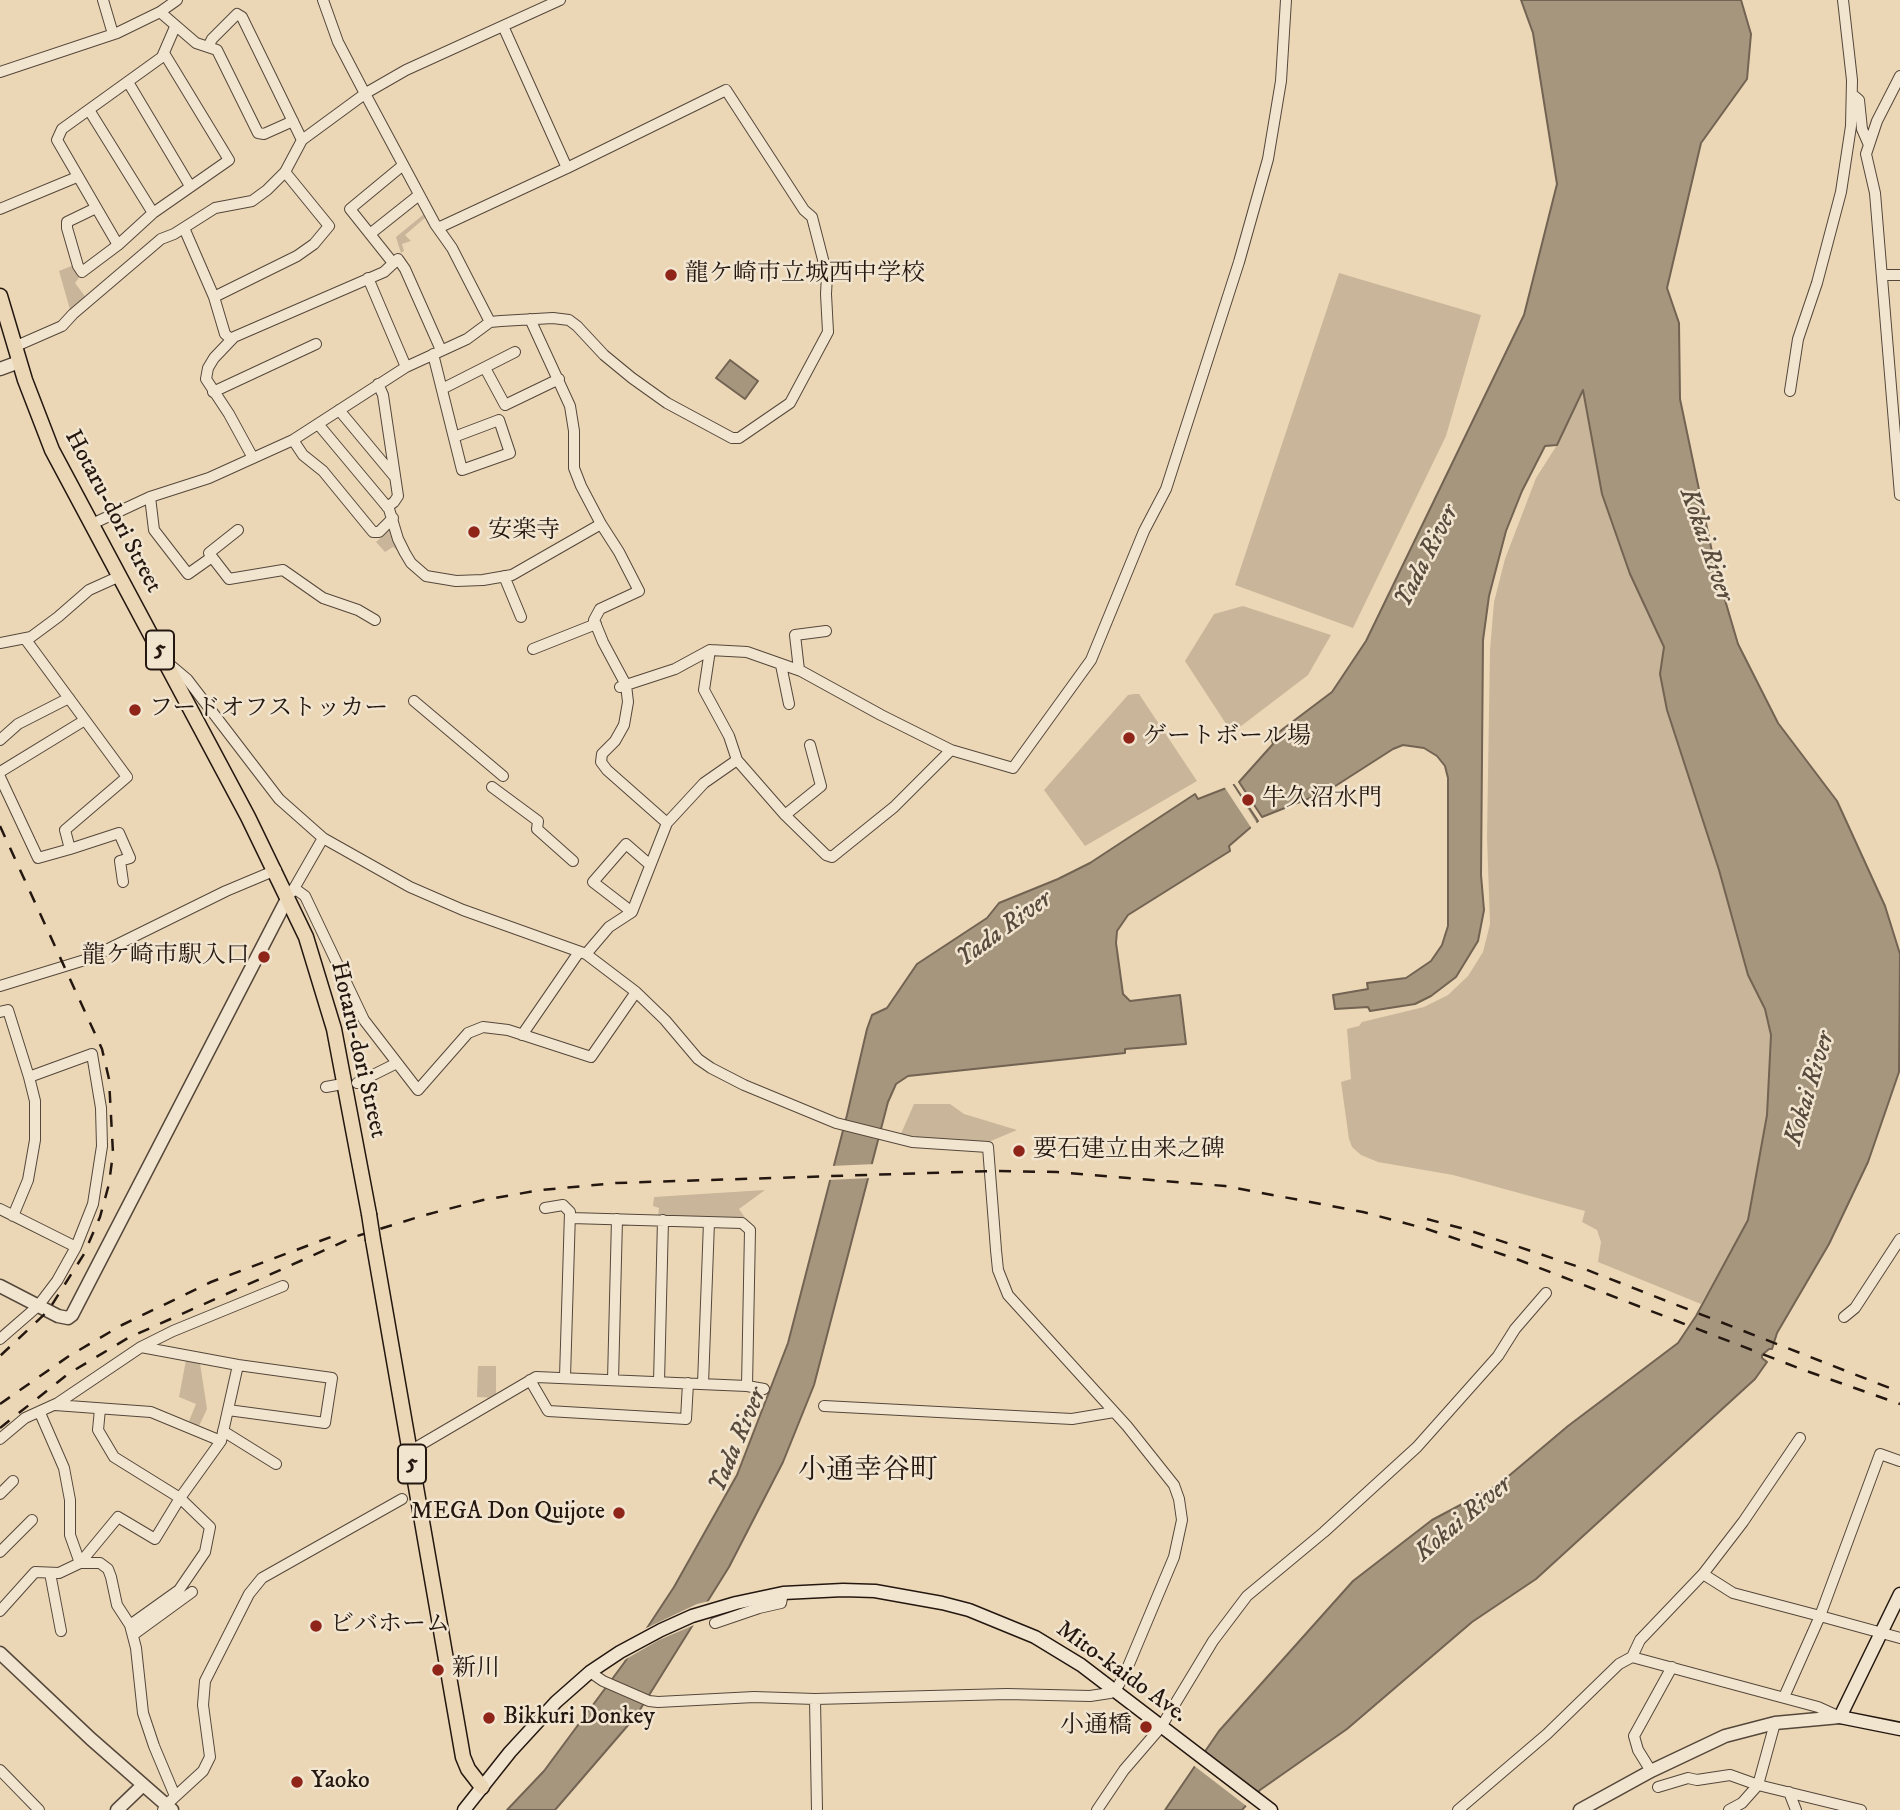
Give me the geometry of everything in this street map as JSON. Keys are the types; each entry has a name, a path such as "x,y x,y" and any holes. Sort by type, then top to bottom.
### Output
{"main road":[{"name":"Hotaru-dori Street","path":"0,296 14,347 47,438 276,870 291,893 311,950 334,1029 369,1214 463,1756 468,1769 482,1787"},
{"path":"0,369 19,362"},
{"path":"0,1286 63,1318 68,1318 76,1310 291,893"},
{"name":"Mito-kaido Ave.","path":"464,1810 542,1716 590,1672 661,1630 692,1616 783,1593 875,1591 969,1610 1009,1624 1058,1650 1272,1810"},
{"path":"1840,1717 1900,1594"},
{"path":"0,1653 169,1805"},
{"path":"1580,1810 1651,1771 1725,1736 1774,1723 1840,1717 1900,1728"},
{"path":"117,1810 144,1785"}],"street":[{"path":"103,0 113,34"},
{"path":"0,72 113,34 160,12 177,0"},
{"path":"323,0 338,42 402,166 452,248 490,323"},
{"path":"14,347 62,326 161,239 215,208 252,201 285,172 302,140 366,93 405,70 560,0"},
{"path":"623,686 676,669 710,650 747,652 799,670 951,750 1013,768 1091,660 1144,531 1166,489 1239,262 1268,159 1282,81 1286,0"},
{"path":"1790,391 1798,339 1817,284 1841,192 1851,126 1852,94 1843,0"},
{"path":"160,12 196,43 216,50 258,132 264,134 293,121"},
{"path":"208,47 212,39 237,14 242,17 302,140"},
{"path":"503,26 566,168"},
{"path":"118,245 57,140 62,129 162,57 175,27"},
{"path":"96,208 67,222 78,266 82,272 118,245 153,213 229,160 164,53"},
{"path":"1900,76 1877,121 1866,154 1875,193 1900,495"},
{"path":"128,82 190,186"},
{"path":"92,524 150,497 208,478 293,440 377,384 406,367 467,339 490,323 530,319 569,320 578,326 604,355 667,403 736,439 793,400 828,332 827,275 812,217 804,210 726,90 438,228"},
{"path":"1852,94 1859,100 1862,129 1869,145"},
{"path":"89,110 153,213"},
{"path":"393,263 350,209 402,166"},
{"path":"214,297 297,256 314,244 329,226 285,172"},
{"path":"0,209 78,177"},
{"path":"370,234 419,195"},
{"path":"184,228 214,297 225,334 231,339"},
{"path":"253,458 206,379 206,373 214,358 231,339 384,272 398,259 405,269 437,352 442,389 462,470 510,453 499,420 454,437"},
{"path":"1883,275 1900,275"},
{"path":"368,278 406,367"},
{"path":"530,319 559,379 573,418 574,468 581,486 601,524 620,552 639,591 600,609 594,620 623,686 628,714 615,741 603,754 601,762 667,823"},
{"path":"213,392 316,344"},
{"path":"442,389 515,352"},
{"path":"485,368 505,405 559,379"},
{"path":"377,384 383,394 398,496 387,507"},
{"path":"339,410 395,477"},
{"path":"318,425 387,507 394,518 398,539 405,553 411,563 426,576 456,581 504,576 541,559 601,524"},
{"path":"293,440 303,455 323,471 373,532 379,532 394,518"},
{"path":"150,497 154,530 188,574 212,557"},
{"path":"238,530 209,553 229,579 283,570 323,598 358,610 375,620"},
{"path":"0,643 26,640 89,590 120,576"},
{"path":"504,576 521,617"},
{"path":"533,649 596,624"},
{"path":"799,670 795,635 826,631"},
{"path":"26,640 127,777 65,830 70,849"},
{"path":"710,650 704,690 729,736 737,760 785,815 826,855 832,857 894,807 951,750"},
{"path":"165,661 187,679 279,799 323,838 410,887 463,910 583,953 636,992 665,1020 698,1059 710,1068 836,1123 912,1142 988,1147 996,1250 999,1270 1008,1295 1114,1412 1174,1485 1179,1499 1182,1520 1174,1558 1115,1691 1090,1696 1007,1694 649,1701 603,1681 590,1672"},
{"path":"781,665 789,704"},
{"path":"0,740 18,724 69,698"},
{"path":"414,701 503,776"},
{"path":"85,720 0,775 38,859 120,833 130,858 120,861 123,882"},
{"path":"785,815 821,786 810,745"},
{"path":"522,1035 583,953 609,927 632,912 667,823 704,783 737,760"},
{"path":"492,787 538,821 537,829 573,861"},
{"path":"323,838 291,893 305,896 364,1020 418,1090 468,1033 483,1027 508,1030 591,1057 636,992"},
{"path":"632,912 593,882 626,844 649,864"},
{"path":"0,986 88,959 226,891 276,870"},
{"path":"0,1012 8,1010 35,1101 35,1140 27,1180 13,1216"},
{"path":"0,1339 38,1306 57,1281 76,1247 93,1203 102,1146 101,1108 92,1054 29,1077"},
{"path":"357,1083 397,1063"},
{"path":"326,1087 337,1086"},
{"path":"545,1208 563,1205 570,1212 571,1218 565,1377"},
{"path":"0,1209 76,1247"},
{"path":"571,1218 742,1223 750,1230 747,1386"},
{"path":"613,1380 617,1219"},
{"path":"659,1382 663,1220"},
{"path":"703,1384 709,1222"},
{"path":"1844,1317 1855,1308 1900,1239"},
{"path":"0,1439 25,1418 55,1405 141,1347 283,1286"},
{"path":"1097,1810 1124,1770 1161,1727 1213,1641 1247,1596 1345,1514 1417,1447 1498,1356 1515,1329 1546,1293"},
{"path":"141,1347 238,1365 332,1378 325,1423 228,1410"},
{"path":"0,1611 35,1572 59,1573 80,1563 118,1517 155,1539 222,1436 238,1365"},
{"path":"410,1451 530,1380 543,1376 764,1389"},
{"path":"530,1380 548,1411 686,1419 688,1383"},
{"path":"55,1405 151,1412 222,1436 276,1464"},
{"path":"824,1406 1072,1419 1114,1412"},
{"path":"100,1409 98,1430 114,1457 180,1498 210,1527 205,1552 179,1590 131,1630"},
{"path":"40,1413 65,1468 70,1500 70,1535 80,1563"},
{"path":"1458,1810 1547,1734 1619,1664 1632,1657 1640,1640 1703,1574 1743,1522 1800,1438"},
{"path":"1784,1697 1820,1616 1881,1454 1900,1461"},
{"path":"0,1494 13,1481"},
{"path":"169,1805 203,1771 210,1757 203,1705 205,1681 249,1594 262,1577 402,1499"},
{"path":"0,1552 32,1520"},
{"path":"80,1563 100,1563 108,1569 117,1605 131,1630 143,1713 169,1805"},
{"path":"50,1573 61,1631"},
{"path":"1703,1574 1733,1593 1900,1638"},
{"path":"131,1630 192,1592"},
{"path":"715,1623 759,1608 781,1604 783,1593"},
{"path":"1632,1657 1784,1697 1840,1717"},
{"path":"1651,1771 1638,1750 1634,1736 1672,1667"},
{"path":"815,1699 817,1810"},
{"path":"1729,1810 1742,1803 1758,1785 1774,1723"},
{"path":"0,1770 37,1810"},
{"path":"1658,1787 1688,1778 1697,1780 1730,1775 1758,1785 1861,1810"},
{"path":"1789,1793 1796,1810"}],"shaded area":[{"path":"424,214 426,217 405,235 411,241 402,244 404,251 401,253 396,237"},
{"path":"74,265 82,274 75,283 87,299 71,313 59,271"},
{"path":"1339,273 1481,315 1446,436 1353,628 1235,585"},
{"path":"1582,389 1602,494 1630,574 1664,647 1660,674 1667,710 1719,870 1748,975 1765,1009 1771,1035 1767,1115 1748,1220 1701,1304 1598,1262 1601,1242 1597,1230 1582,1222 1585,1211 1453,1175 1378,1162 1361,1155 1352,1147 1349,1139 1341,1082 1351,1079 1347,1029 1359,1026 1362,1022 1424,1007 1448,995 1468,976 1483,952 1490,924 1487,837 1490,650 1494,602 1505,559 1536,478 1557,445"},
{"path":"391,529 395,530 397,550 393,547 385,552 376,542"},
{"path":"1243,606 1331,635 1308,675 1232,733 1185,661 1214,614"},
{"name":"ゲートボール場","path":"1139,694 1197,781 1085,846 1044,790 1128,695"},
{"path":"914,1104 950,1104 964,1114 1017,1130 986,1143 900,1136"},
{"path":"765,1190 739,1209 746,1219 658,1216 659,1208 653,1206 654,1197"},
{"path":"186,1360 200,1363 207,1409 199,1426 189,1421 196,1404 179,1397"},
{"path":"478,1366 496,1366 496,1398 477,1397"}],"water":[{"path":"1521,0 1741,0 1751,34 1747,79 1701,143 1667,288 1679,323 1680,399 1715,566 1738,644 1778,723 1837,801 1885,906 1900,954 1899,1072 1868,1162 1829,1244 1777,1333 1772,1349 1762,1355 1767,1362 1755,1379 1536,1579 1472,1622 1347,1729 1260,1790 1242,1810 1165,1810 1219,1731 1353,1581 1432,1520 1498,1485 1568,1426 1678,1343 1696,1316 1748,1220 1767,1115 1771,1035 1765,1009 1748,975 1719,870 1667,710 1660,674 1664,647 1630,574 1602,494 1583,390 1557,445 1545,446 1522,491 1506,531 1489,596 1483,640 1481,875 1484,910 1478,941 1456,977 1431,996 1415,1004 1370,1011 1368,1007 1335,1009 1333,995 1368,989 1367,983 1406,978 1431,961 1442,945 1448,926 1448,778 1445,766 1437,756 1424,748 1403,745 1312,801 1310,798 1262,817 1239,782 1273,744 1271,738 1332,692 1366,641 1524,315 1557,184 1533,33"},
{"path":"730,360 758,381 745,399 716,378"},
{"name":"Yada River","path":"1234,785 1258,821 1229,846 1230,851 1128,915 1117,931 1116,943 1123,994 1130,1001 1180,995 1186,1044 908,1076 896,1084 888,1102 814,1385 783,1462 729,1567 636,1716 555,1810 507,1810 544,1771 624,1663 674,1587 737,1475 788,1343 872,1015 887,1008 917,964 987,918 999,903 1090,863 1195,794 1198,799"}],"pier":[{"path":"1231,782 1258,825 1252,829 1223,785"},
{"path":"875,1164 872,1178 827,1180 831,1166"},
{"path":"713,1600 699,1623 659,1640 621,1662 642,1630 697,1604"},
{"path":"1195,1761 1252,1805 1249,1808 1193,1765"}],"railway":[{"path":"0,826 102,1049 109,1079 113,1153 109,1184 100,1217 84,1254 48,1311 0,1356"},
{"path":"0,1428 68,1374 128,1338 354,1237 425,1215 483,1200 541,1190 616,1183 991,1171 1057,1172 1225,1186 1363,1212 1427,1229 1519,1260 1801,1369 1900,1404"},
{"path":"1427,1219 1582,1268 1900,1392"},
{"path":"0,1404 69,1356 122,1325 211,1282 336,1235"}],"place":[{"name":"龍ケ崎市立城西中学校","path":"671,275"},
{"name":"安楽寺","path":"474,532"},
{"name":"フードオフストッカー","path":"135,710"},
{"name":"ゲートボール場","path":"1129,738"},
{"name":"牛久沼水門","path":"1248,800"},
{"name":"龍ケ崎市駅入口","path":"264,957"},
{"name":"要石建立由来之碑","path":"1019,1151"},
{"name":"MEGA Don Quijote","path":"619,1513"},
{"name":"ビバホーム","path":"316,1626"},
{"name":"新川","path":"438,1670"},
{"name":"Bikkuri Donkey","path":"489,1718"},
{"name":"小通橋","path":"1146,1727"},
{"name":"Yaoko","path":"297,1782"}],"district":[{"name":"小通幸谷町","path":"868,1472"}],"water label":[{"name":"Kokai River","path":"1705,545"},
{"name":"Kokai River","path":"1811,1089"},
{"name":"Kokai River","path":"1464,1520"}]}
